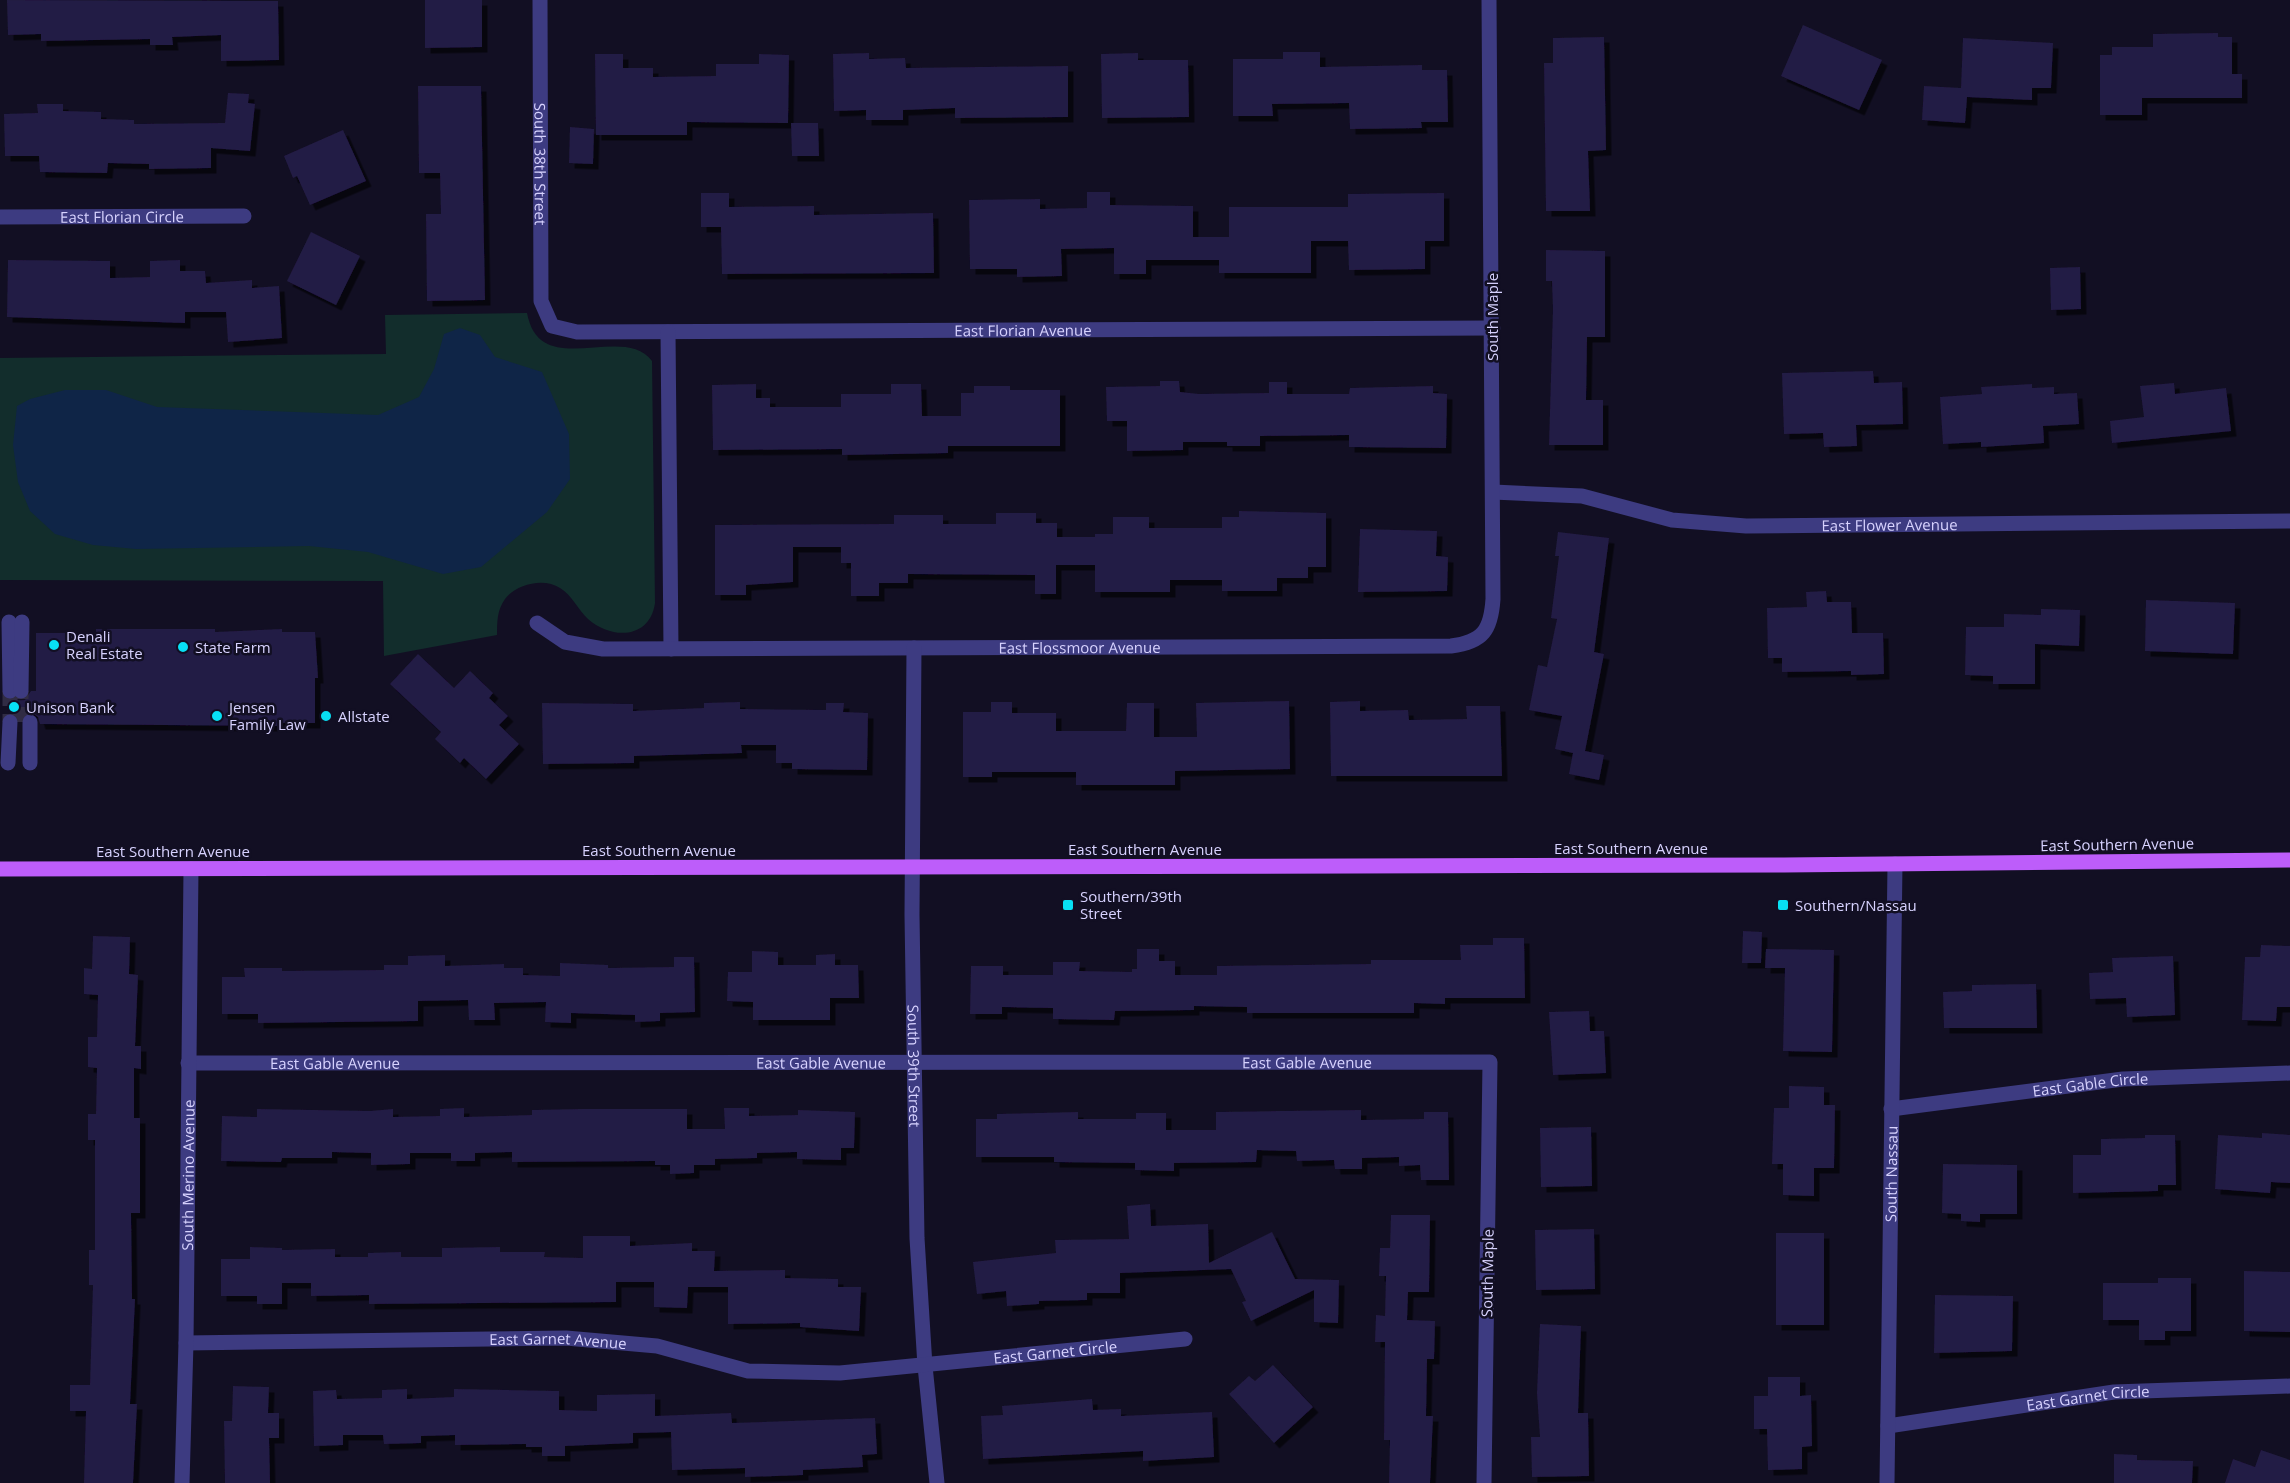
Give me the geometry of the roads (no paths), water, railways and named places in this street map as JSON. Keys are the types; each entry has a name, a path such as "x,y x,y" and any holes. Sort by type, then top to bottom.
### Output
{"main road":[{"name":"East Southern Avenue","path":"0,869 912,868 2290,860"}],"street":[{"name":"South 38th Street","path":"540,0 542,301 552,326"},
{"name":"South Maple","path":"1484,633 1492,610 1493,492 1489,0"},
{"name":"East Florian Circle","path":"0,217 244,216"},
{"name":"East Florian Avenue","path":"552,326 577,332 1493,328"},
{"path":"668,332 671,649"},
{"name":"East Flower Avenue","path":"1493,492 1582,496 1672,520 1746,526 2290,521"},
{"path":"20,691 21,622 20,691"},
{"name":"East Flossmoor Avenue","path":"537,623 565,642 584,646 671,649 1451,646 1476,640 1484,633"},
{"name":"South 39th Street","path":"914,648 912,868 917,1238 925,1366 937,1483"},
{"path":"20,763 20,722 20,763"},
{"name":"South Nassau","path":"1887,1483 1895,864"},
{"name":"South Merino Avenue","path":"182,1483 186,1343 191,869"},
{"name":"South Maple","path":"1484,1483 1490,1062"},
{"name":"East Gable Avenue","path":"188,1063 1490,1062"},
{"name":"East Gable Circle","path":"1891,1109 2123,1078 2290,1073"},
{"name":"East Garnet Avenue","path":"186,1343 566,1338 657,1346 748,1371 840,1373 925,1366"},
{"name":"East Garnet Circle","path":"925,1366 1185,1339"},
{"name":"East Garnet Circle","path":"1888,1426 2114,1392 2290,1386"}],"water":[{"path":"460,328 480,335 495,357 542,372 569,434 570,479 547,512 481,567 443,574 368,552 309,546 136,549 93,545 55,534 30,511 18,482 13,445 17,406 30,399 65,390 106,390 157,407 378,415 419,397 434,369 444,334"}],"tunnel":[{"path":"10,691 10,722"},
{"path":"21,691 21,722"}],"place":[{"name":"Denali Real Estate","path":"54,645"},
{"name":"State Farm","path":"183,647"},
{"name":"Unison Bank","path":"14,707"},
{"name":"Jensen Family Law","path":"217,716"},
{"name":"Allstate","path":"326,716"},
{"name":"Southern/39th Street","path":"1068,905"},
{"name":"Southern/Nassau","path":"1783,905"}]}
